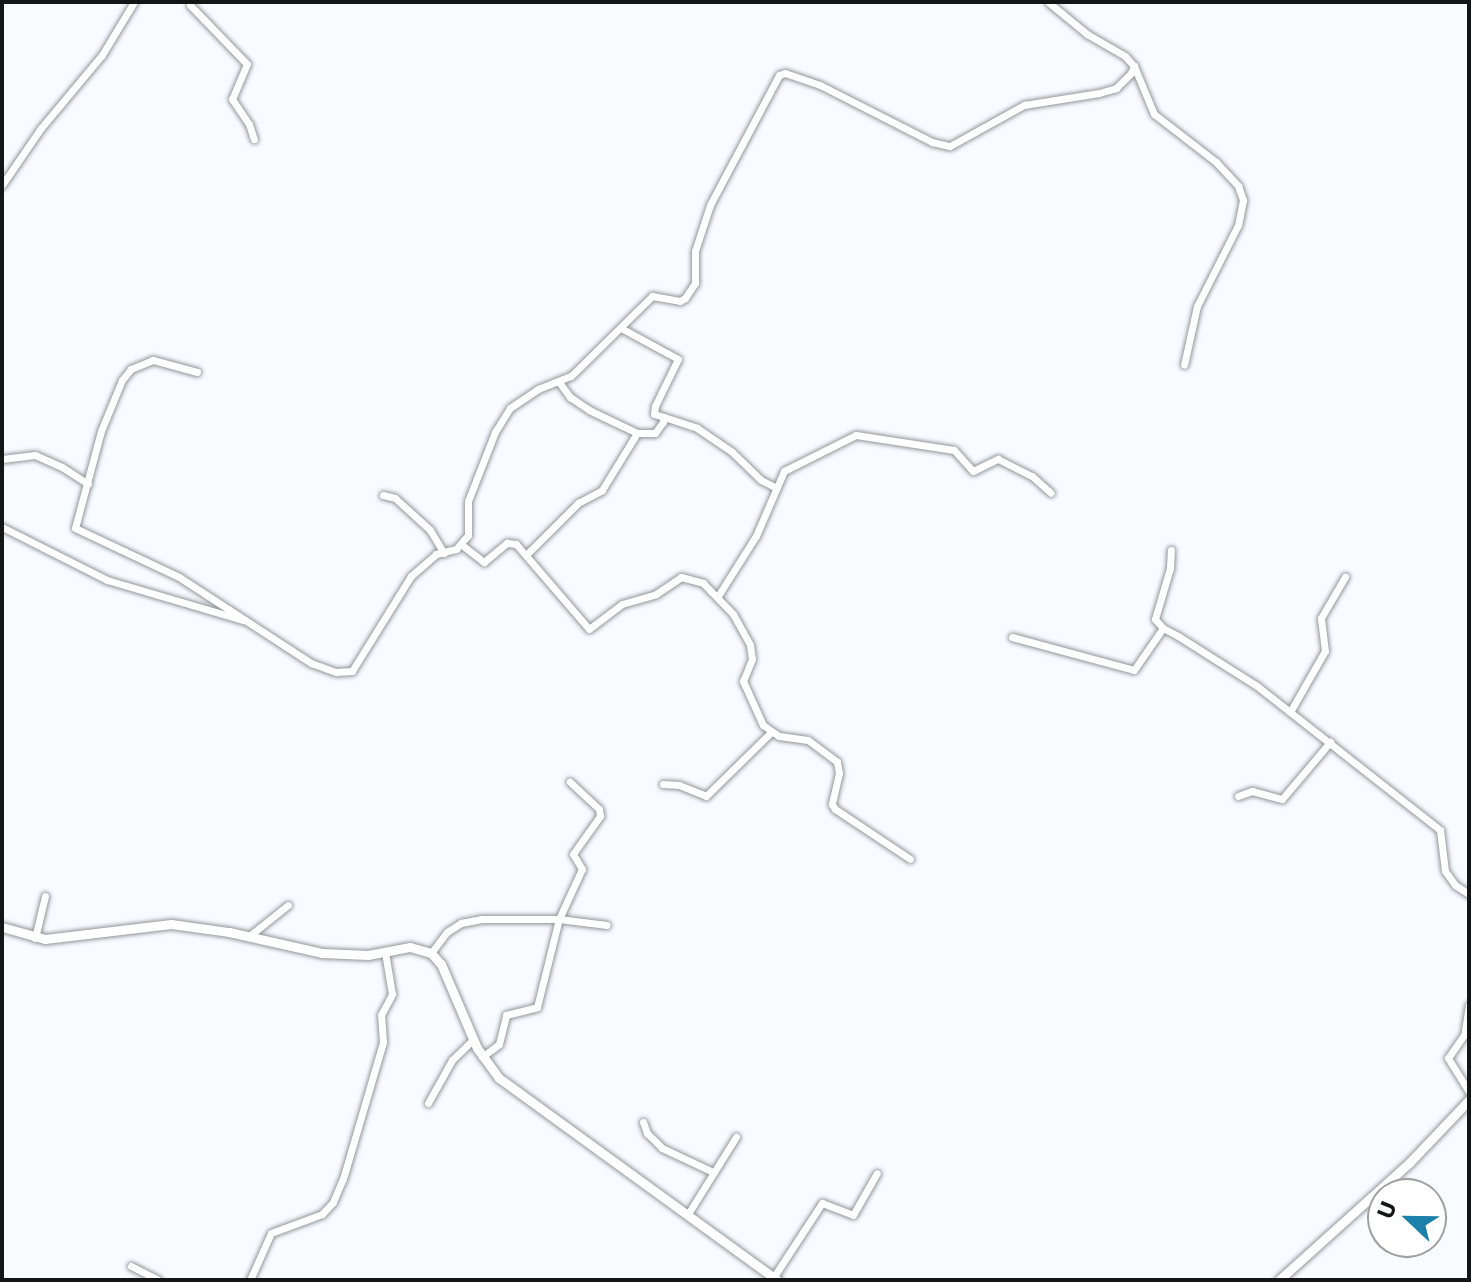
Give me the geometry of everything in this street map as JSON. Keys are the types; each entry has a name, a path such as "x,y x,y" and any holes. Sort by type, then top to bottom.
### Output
{"street":[{"path":"2,185 41,128 102,55 134,2"},
{"path":"1048,2 1087,34 1125,56 1134,66 1154,114 1216,162 1238,186 1243,200 1238,225 1197,306 1184,365"},
{"path":"189,3 247,64 232,99 249,124 254,139"},
{"path":"197,372 160,360 131,369 122,380 101,431 77,531 167,571 311,663 336,672 352,671 368,649 399,590 428,560 462,545 468,535 468,501 502,419 538,389 571,376 652,296 683,300 695,283 695,251 710,205 782,73 820,85 932,142 950,146 1024,105 1116,88 1126,80 1134,66"},
{"path":"621,328 678,359 654,410 656,415 697,428 732,452 761,480 775,487"},
{"path":"559,382 570,397 589,410 637,433 655,433 664,417"},
{"path":"526,555 578,503 602,490 637,433"},
{"path":"718,596 756,536 775,487 787,467 860,434 954,450 971,470 979,469 995,459 1003,460 1013,469 1032,476 1051,493"},
{"path":"2,459 23,455 47,459 88,484"},
{"path":"383,495 395,498 430,530 444,553"},
{"path":"2,527 107,580 252,623"},
{"path":"462,545 484,562 510,542 526,555 584,627 589,629 622,604 656,594 681,577 703,583 733,614 750,645 752,659 743,681 770,733"},
{"path":"1171,550 1170,568 1155,619 1163,628 1257,686 1440,830 1445,871 1469,894"},
{"path":"1290,712 1325,651 1321,618 1345,577"},
{"path":"1012,637 1134,670 1163,628"},
{"path":"663,784 679,785 706,796 770,733"},
{"path":"770,733 808,740 837,762 839,773 833,795 835,809 910,859"},
{"path":"1238,796 1252,791 1282,799 1330,742"},
{"path":"482,1057 499,1044 506,1015 537,1007 559,919 582,869 573,854 601,812 570,782"},
{"path":"35,938 45,896"},
{"path":"248,937 288,905"},
{"path":"431,953 447,932 461,923 482,919 559,919 607,925"},
{"path":"2,927 35,938 71,937 137,925 171,924 322,953 385,952 410,947 431,953 441,964 482,1057 499,1078 617,1167 688,1214 775,1279 822,1203 853,1215 877,1173"},
{"path":"250,1280 271,1233 322,1214 333,1202 343,1179 383,1042 381,1015 392,988 385,952"},
{"path":"1469,1005 1464,1035 1448,1058 1469,1091"},
{"path":"428,1103 452,1060 473,1040"},
{"path":"1279,1280 1410,1162 1469,1100"},
{"path":"643,1122 647,1133 662,1148 713,1172"},
{"path":"688,1214 736,1137"},
{"path":"131,1266 158,1280"}]}
